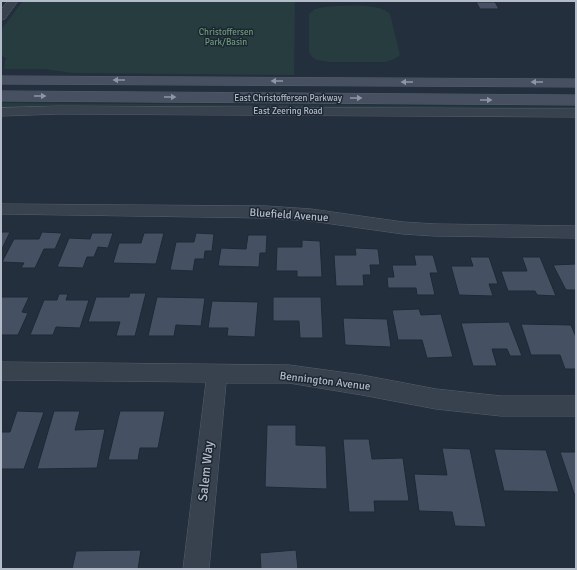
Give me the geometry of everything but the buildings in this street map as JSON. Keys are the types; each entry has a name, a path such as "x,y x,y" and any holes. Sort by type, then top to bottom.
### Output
{"street":[{"path":"1,17 14,1"},
{"name":"East Christoffersen Parkway","path":"1,80 576,81"},
{"name":"East Christoffersen Parkway","path":"1,96 576,100"},
{"name":"East Zeering Road","path":"1,112 67,110 576,113"},
{"name":"Bluefield Avenue","path":"1,209 252,212 311,215 403,228 435,230 576,232"},
{"name":"Bennington Avenue","path":"1,371 289,374 362,385 436,399 502,406 576,406"},
{"name":"Salem Way","path":"196,569 217,374"}],"green space":[{"name":"Christoffersen Park/Basin","path":"23,1 295,1 294,75 73,73 44,69 4,69 5,60 7,59 1,55 1,30"},
{"path":"369,6 385,10 390,14 400,55 386,62 329,62 317,60 312,57 309,52 309,14 315,9 324,7"},
{"path":"1,103 576,107 576,109 53,105 1,109"}]}
